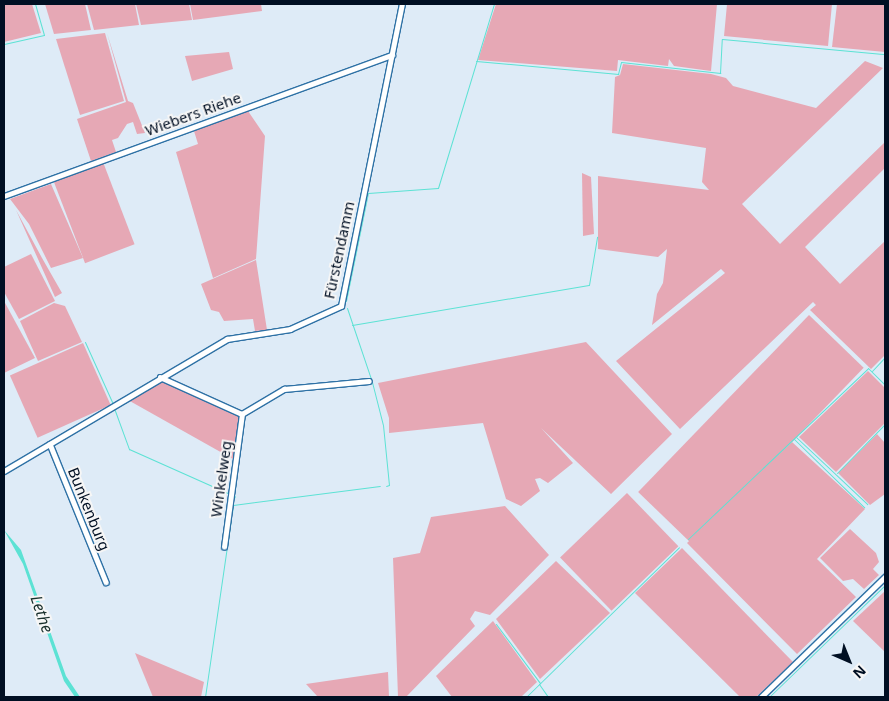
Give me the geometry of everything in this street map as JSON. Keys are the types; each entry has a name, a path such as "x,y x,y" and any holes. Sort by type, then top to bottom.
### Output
{"street":[{"name":"Fürstendamm","path":"4,471 160,377 228,339 290,329 341,306 402,4"},
{"name":"Wiebers Riehe","path":"4,196 392,55"},
{"path":"160,377 242,414 284,389 369,381"},
{"name":"Winkelweg","path":"224,548 242,414"},
{"name":"Bunkenburg","path":"50,444 106,582"},
{"path":"761,697 885,577"}],"shaded area":[{"path":"4,4 32,4 41,33 4,42"},
{"path":"45,4 85,4 91,30 54,34"},
{"path":"87,4 135,4 139,25 94,30"},
{"path":"136,4 189,4 192,20 141,25"},
{"path":"190,4 261,4 262,11 193,20"},
{"path":"496,4 717,4 711,71 674,66 669,59 668,66 618,60 617,71 478,60"},
{"path":"727,4 832,4 828,46 724,36"},
{"path":"837,4 885,4 885,52 832,47"},
{"path":"105,33 124,101 80,115 56,39"},
{"path":"107,33 128,101 133,103 145,133 137,134 133,122 127,124 118,138 112,140 116,152 91,161 77,119 126,102"},
{"path":"229,52 233,69 192,81 185,56"},
{"path":"865,61 883,68 742,204 780,244 885,142 885,168 805,247 840,284 885,241 885,355 871,369 810,310 816,305 813,302 680,429 616,361 725,273 721,269 652,325 657,294 663,283 667,249 658,257 598,249 598,176 709,190 702,182 706,148 612,133 615,77 620,75 623,64 711,74 726,78 733,86 816,108"},
{"path":"248,111 265,136 256,259 213,278 176,152 198,144 194,131"},
{"path":"103,162 135,244 85,263 54,181"},
{"path":"582,173 591,177 594,234 583,236"},
{"path":"51,184 83,258 51,268 29,224 10,199"},
{"path":"16,210 62,293 55,297"},
{"path":"31,254 55,301 19,319 4,292 4,267"},
{"path":"256,260 267,330 255,331 253,319 224,321 219,312 211,310 201,284"},
{"path":"4,301 35,358 4,373"},
{"path":"54,303 65,306 82,342 38,361 20,321"},
{"path":"809,315 864,368 693,545 638,492"},
{"path":"586,342 672,434 611,494 541,428 573,463 548,483 540,478 535,479 540,491 521,506 506,499 483,423 389,433 389,418 378,383"},
{"path":"83,343 111,405 38,438 10,376"},
{"path":"868,371 885,388 885,423 836,472 799,437"},
{"path":"160,381 239,417 233,459 128,400"},
{"path":"877,434 885,443 885,494 870,505 838,473"},
{"path":"792,442 865,509 817,559 856,597 797,654 687,543"},
{"path":"627,493 678,546 612,611 560,558"},
{"path":"505,506 549,555 490,615 475,611 470,619 475,626 406,697 398,697 393,558 420,553 431,517"},
{"path":"850,529 876,553 879,562 873,569 879,575 864,589 853,579 843,581 820,558"},
{"path":"682,548 793,662 756,697 740,697 635,593"},
{"path":"556,561 610,613 540,679 496,619"},
{"path":"885,591 885,652 853,621"},
{"path":"493,621 537,682 521,697 452,697 436,676"},
{"path":"135,653 204,682 201,697 153,697"},
{"path":"388,672 389,697 318,697 306,684"}],"water":[{"name":"Lethe","path":"4,530 21,550 66,676 80,697 75,697 64,681 23,564"}],"waterway":[{"path":"4,44 44,35 35,4"},
{"path":"346,301 368,193 438,188 494,4"},
{"path":"476,61 618,74 621,62 720,73 722,39 885,54"},
{"path":"352,325 589,285 597,237"},
{"path":"347,308 371,379"},
{"path":"85,342 113,404"},
{"path":"872,371 885,357"},
{"path":"688,539 868,368 885,385"},
{"path":"372,382 383,425 389,485 386,486"},
{"path":"114,408 129,449 228,493"},
{"path":"837,473 885,424"},
{"path":"796,437 867,504"},
{"path":"794,439 864,507"},
{"path":"232,513 233,505 380,486"},
{"path":"205,697 231,519"},
{"path":"526,697 679,547"},
{"path":"769,697 885,585"},
{"path":"496,624 540,683"},
{"path":"539,684 548,697"}]}
